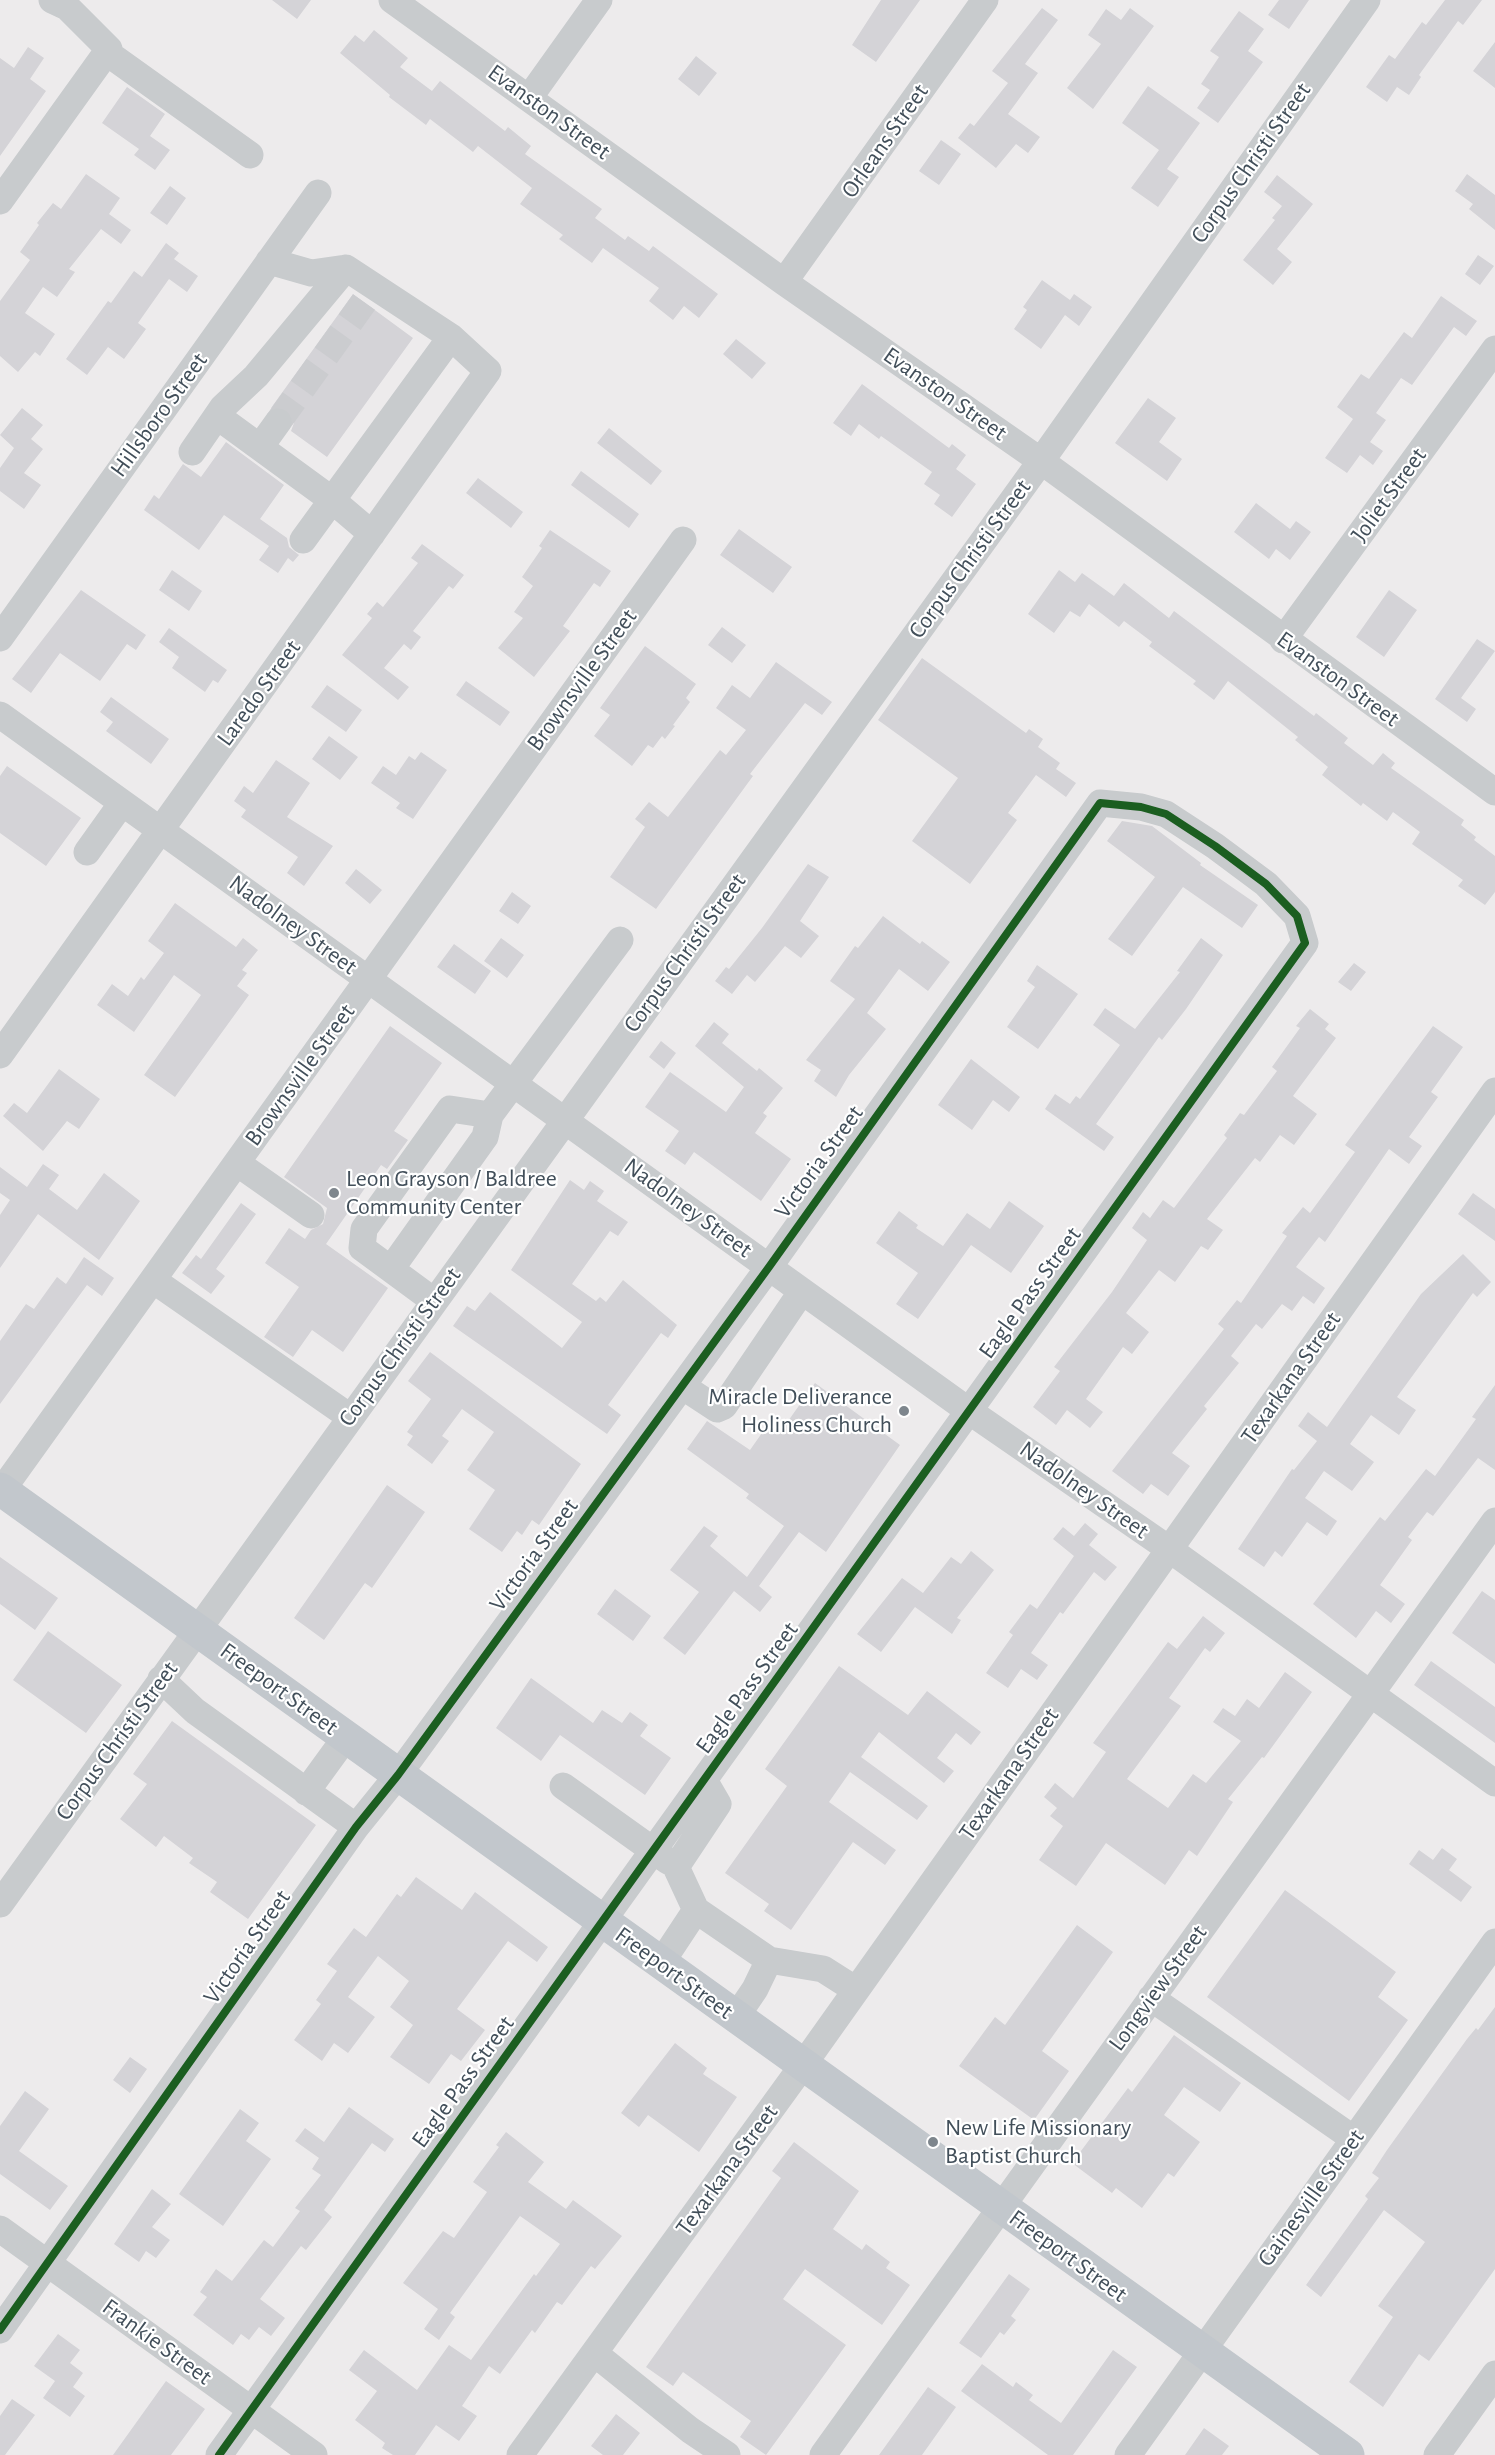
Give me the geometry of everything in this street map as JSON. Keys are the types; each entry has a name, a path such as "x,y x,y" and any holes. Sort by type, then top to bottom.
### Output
{"main road":[{"name":"Freeport Street","path":"1,1491 1348,2455"}],"street":[{"path":"52,0 67,7 107,51 250,155"},
{"name":"Evanston Street","path":"392,0 784,282 1041,461 1283,640 1495,792"},
{"path":"529,98 599,0"},
{"name":"Orleans Street","path":"784,282 985,0"},
{"name":"Corpus Christi Street","path":"0,1904 1041,461 1367,0"},
{"path":"0,201 107,51"},
{"name":"Hillsboro Street","path":"0,638 318,193"},
{"path":"269,261 311,273 346,268"},
{"path":"192,452 217,416 256,376 346,268"},
{"name":"Laredo Street","path":"0,1055 488,371 451,337 370,294 346,268"},
{"path":"303,540 451,337"},
{"name":"Joliet Street","path":"1283,640 1495,349"},
{"path":"217,416 332,500 372,534"},
{"path":"260,447 278,422"},
{"name":"Brownsville Street","path":"1,1491 683,540"},
{"name":"Nadolney Street","path":"0,715 969,1411 1169,1549 1495,1783"},
{"path":"87,852 122,803"},
{"name":"Eagle Pass Street","path":"219,2455 1305,943 1297,916 1266,884 1215,846 1166,814 1141,807 1100,804"},
{"name":"Victoria Street","path":"0,2330 356,1827 398,1775 769,1267 1100,804"},
{"path":"391,1269 485,1137 490,1115 620,940"},
{"name":"Texarkana Street","path":"520,2455 856,1990 1495,1091"},
{"path":"434,1301 362,1248 364,1229 450,1109 490,1115"},
{"path":"237,1163 311,1215"},
{"path":"153,1280 350,1417"},
{"path":"682,1386 717,1409 724,1406 802,1291"},
{"name":"Longview Street","path":"823,2455 1495,1521"},
{"path":"161,1679 195,1711 356,1827"},
{"path":"306,1792 346,1737"},
{"path":"676,1867 718,1804 704,1780"},
{"path":"563,1786 676,1867 696,1910 769,1960 823,1969 856,1990"},
{"path":"661,1963 696,1910"},
{"name":"Gainesville Street","path":"1128,2455 1495,1942"},
{"path":"736,2017 755,1989 769,1960"},
{"path":"1151,1998 1354,2139"},
{"name":"Frankie Street","path":"0,2229 314,2455"},
{"path":"594,2353 690,2430 727,2455"},
{"path":"1437,2455 1495,2374"}],"building":[{"path":"272,0 311,0 297,19"},
{"path":"881,0 920,0 876,62 852,45"},
{"path":"1279,0 1309,0 1289,29 1268,15"},
{"path":"1445,0 1482,0 1463,25 1458,21 1419,75 1421,77 1409,95 1397,87 1387,102 1366,87 1389,55 1395,59 1422,22 1426,25"},
{"path":"1042,8 1058,20 1025,64 1038,73 1008,114 1040,137 1028,153 1016,144 996,168 958,138 970,123 974,126 1008,83 992,71"},
{"path":"1130,8 1154,26 1093,109 1067,88 1101,44 1088,35 1106,9 1121,20"},
{"path":"1239,11 1264,29 1248,51 1263,62 1218,123 1197,108 1210,90 1201,84 1219,57 1210,51"},
{"path":"374,30 408,58 400,67 432,91 440,81 505,131 508,127 531,146 525,154 602,209 595,218 625,240 628,236 649,251 653,246 718,294 699,318 684,306 673,320 649,301 659,288 603,248 592,263 559,239 563,235 520,204 532,188 478,146 473,152 430,119 426,125 389,97 390,95 340,53 355,35 364,42"},
{"path":"1495,42 1495,88 1473,71"},
{"path":"28,47 44,58 30,79 46,91 0,156 0,58 14,68"},
{"path":"696,56 717,73 699,96 678,79"},
{"path":"1148,86 1200,123 1167,169 1179,177 1158,207 1131,188 1159,150 1122,123"},
{"path":"127,87 165,114 150,136 170,150 155,170 134,155 139,149 102,123"},
{"path":"941,140 961,154 939,185 919,171"},
{"path":"86,174 120,198 109,214 131,230 121,244 101,229 69,269 75,272 57,297 43,287 25,313 55,334 40,356 35,352 18,372 0,356 0,301 30,260 20,252 39,225 37,223 53,203 61,209"},
{"path":"1467,174 1495,195 1495,230 1469,209 1473,204 1455,191"},
{"path":"1277,175 1313,204 1277,249 1292,262 1273,285 1243,260 1275,220 1272,218 1282,206 1264,192"},
{"path":"170,186 186,198 167,225 150,213"},
{"path":"166,243 179,253 174,259 198,276 187,292 169,279 138,323 146,329 124,359 108,347 87,375 66,359 108,301 111,303 134,271 142,277"},
{"path":"1478,255 1494,266 1480,285 1465,274"},
{"path":"1042,280 1070,300 1074,294 1092,307 1079,326 1065,315 1041,349 1014,329 1027,310 1023,307"},
{"path":"353,294 413,338 327,457 291,431 294,423 288,410 279,406 271,408"},
{"path":"1441,296 1477,321 1466,336 1454,327 1412,385 1401,378 1376,413 1386,420 1370,442 1383,451 1373,465 1360,455 1347,473 1325,458 1353,419 1337,407 1361,374 1369,379 1404,332 1412,338"},
{"path":"736,339 766,363 752,379 723,354"},
{"path":"862,384 949,448 952,444 966,455 956,469 976,484 952,517 934,504 940,495 924,484 932,472 881,436 879,439 859,424 851,436 833,423"},
{"path":"1148,398 1176,418 1159,442 1182,459 1167,481 1115,443"},
{"path":"22,408 43,425 31,439 43,449 24,473 41,485 24,509 0,491 0,468 14,448 0,435"},
{"path":"609,428 662,471 651,485 597,443"},
{"path":"226,442 284,485 260,519 287,538 289,547 299,555 293,562 288,558 278,573 259,560 269,546 224,515 199,550 144,510 154,495 159,499 183,464 201,477"},
{"path":"581,471 639,514 629,528 571,485"},
{"path":"478,478 523,512 511,528 466,493"},
{"path":"1256,503 1290,529 1296,521 1311,532 1290,560 1276,549 1269,559 1234,532"},
{"path":"739,529 792,567 773,593 720,555"},
{"path":"550,530 611,571 600,587 594,583 563,626 570,631 534,677 498,648 523,618 514,612 533,586 522,577 542,548 539,546"},
{"path":"422,544 464,575 453,589 449,586 413,631 421,637 411,650 404,644 384,668 409,687 398,700 342,655 372,618 367,614 377,602 383,607 418,563 411,558"},
{"path":"172,570 202,591 189,611 159,590"},
{"path":"1059,570 1075,582 1082,573 1114,596 1124,583 1169,618 1174,611 1314,716 1316,713 1348,738 1344,743 1373,765 1383,753 1395,763 1391,768 1464,820 1461,825 1476,837 1474,840 1495,856 1495,892 1485,905 1458,886 1463,880 1412,844 1420,832 1393,812 1387,821 1363,803 1361,806 1322,775 1328,767 1295,740 1298,737 1228,681 1214,700 1193,684 1196,681 1149,646 1152,642 1124,621 1119,627 1089,604 1080,617 1070,611 1054,633 1028,614"},
{"path":"81,590 146,635 136,650 127,644 100,681 60,653 31,693 12,679"},
{"path":"1389,590 1417,610 1384,657 1356,637"},
{"path":"722,627 746,645 732,663 708,645"},
{"path":"169,628 227,670 218,683 213,680 205,692 172,668 179,657 159,642"},
{"path":"1477,639 1495,651 1461,698 1476,709 1467,722 1435,699"},
{"path":"645,646 696,684 686,698 690,702 665,739 662,736 653,748 648,745 632,766 594,736 610,715 600,708"},
{"path":"922,658 1026,733 1029,729 1043,739 1038,747 1060,763 1056,769 1076,783 1066,797 1036,775 1008,813 1017,820 970,884 912,841 958,778 878,720"},
{"path":"776,662 832,702 822,715 805,703 750,774 753,776 656,909 610,877 645,827 635,819 649,802 668,817 720,750 726,755 746,730 716,708 732,685 750,698"},
{"path":"466,681 510,712 500,726 456,695"},
{"path":"327,685 362,710 346,732 311,707"},
{"path":"111,697 169,739 151,764 106,731 113,722 100,712"},
{"path":"329,736 358,757 340,780 312,759"},
{"path":"421,752 447,770 413,819 396,808 400,803 371,783 383,766 396,775 409,756 415,760"},
{"path":"276,760 310,783 287,817 333,846 304,886 287,873 298,857 241,817 246,810 234,801 244,786 253,793"},
{"path":"7,766 81,818 46,866 0,833 0,776"},
{"path":"1122,821 1152,826 1201,863 1200,865 1258,905 1242,928 1183,887 1132,956 1108,939 1155,877 1107,841"},
{"path":"808,864 829,877 800,921 819,936 801,958 785,946 755,982 747,975 732,994 715,981 726,967 729,969 762,928"},
{"path":"356,869 382,890 370,904 345,883"},
{"path":"512,892 531,906 518,924 499,911"},
{"path":"175,903 236,947 243,938 258,950 242,970 247,973 237,986 249,995 175,1097 144,1075 201,995 174,975 134,1032 97,1005 112,984 128,996 141,977 144,980 164,953 148,941"},
{"path":"883,916 920,944 922,941 950,962 928,991 899,969 867,1013 886,1029 849,1075 836,1097 814,1081 821,1070 806,1060 855,999 830,981 855,946 858,948"},
{"path":"501,938 524,955 507,978 484,961"},
{"path":"1201,938 1223,955 1186,1009 1162,1040 1159,1037 1096,1124 1114,1137 1104,1151 1045,1109 1055,1094 1070,1104 1076,1096 1080,1099 1120,1045 1093,1025 1105,1008 1135,1029 1180,972 1177,971"},
{"path":"454,944 491,971 475,994 437,967"},
{"path":"1354,963 1366,972 1351,991 1338,982"},
{"path":"1037,965 1078,994 1038,1049 1007,1027 1035,987 1027,981"},
{"path":"1310,1009 1329,1024 1325,1029 1336,1038 1293,1096 1317,1114 1294,1145 1280,1135 1260,1162 1255,1158 1207,1219 1223,1230 1208,1250 1201,1246 1175,1282 1159,1270 1126,1313 1149,1332 1132,1354 1123,1347 1086,1399 1103,1412 1090,1428 1067,1410 1056,1425 1033,1407 1060,1371 1054,1367 1112,1292 1147,1240 1132,1228 1143,1212 1150,1218 1163,1200 1174,1208 1227,1138 1224,1135 1240,1113 1244,1115 1277,1071 1272,1067 1300,1028 1296,1026"},
{"path":"714,1022 729,1034 722,1043 757,1071 759,1068 783,1088 763,1113 767,1116 755,1133 791,1159 761,1201 694,1152 685,1165 665,1151 679,1131 645,1107 670,1072 726,1112 744,1087 695,1046"},
{"name":"Leon Grayson / Baldree Community Center","path":"390,1026 442,1063 394,1131 408,1140 387,1169 381,1165 326,1244 388,1288 343,1352 312,1330 293,1357 264,1337 299,1287 265,1263 289,1228 305,1239 311,1230 323,1224 327,1208 284,1177"},
{"path":"1433,1026 1463,1047 1431,1092 1438,1097 1409,1137 1422,1146 1409,1164 1389,1149 1325,1242 1319,1237 1296,1267 1325,1288 1314,1304 1303,1296 1292,1311 1282,1304 1262,1329 1256,1324 1231,1356 1239,1363 1204,1406 1207,1409 1172,1453 1190,1466 1168,1496 1151,1484 1143,1494 1112,1471 1224,1329 1218,1324 1237,1300 1241,1303 1287,1236 1282,1233 1303,1207 1310,1213 1355,1152 1345,1145"},
{"path":"661,1041 676,1053 664,1069 649,1057"},
{"path":"971,1059 1020,1097 1009,1112 993,1100 972,1130 938,1105"},
{"path":"59,1069 100,1099 79,1129 67,1121 43,1151 3,1116 14,1103 27,1113"},
{"path":"43,1164 59,1175 49,1189 77,1210 104,1173 140,1201 99,1260 38,1214 0,1268 0,1215 10,1200 0,1193 0,1167 27,1187"},
{"path":"570,1180 584,1190 590,1181 604,1191 597,1201 628,1222 618,1236 610,1231 572,1284 596,1301 600,1297 606,1302 623,1280 677,1325 668,1338 661,1333 608,1405 621,1415 607,1434 453,1326 467,1306 475,1311 490,1292 562,1348 582,1322 511,1270"},
{"path":"1473,1193 1495,1209 1495,1241 1458,1214"},
{"path":"1009,1201 1044,1226 1011,1273 971,1245 918,1319 896,1304 918,1273 876,1243 899,1211 918,1225 916,1228 943,1246 967,1213 990,1229"},
{"path":"241,1203 256,1214 216,1269 225,1276 211,1294 182,1273 196,1255 201,1259"},
{"path":"1463,1254 1491,1282 1477,1297 1473,1293 1397,1397 1416,1410 1399,1435 1371,1415 1350,1444 1374,1462 1352,1491 1324,1471 1305,1498 1337,1521 1327,1536 1307,1522 1282,1557 1275,1551 1264,1567 1238,1549 1292,1469 1294,1470 1317,1441 1298,1426 1308,1412 1327,1427 1421,1294"},
{"path":"84,1257 114,1278 102,1296 87,1285 0,1404 0,1341 26,1304 34,1309 57,1277 66,1284"},
{"path":"430,1352 581,1464 539,1525 532,1520 522,1535 517,1531 502,1552 469,1529 495,1490 467,1470 494,1432 462,1409 442,1436 449,1441 432,1464 407,1445 413,1436 407,1432 431,1399 408,1381"},
{"path":"815,1383 900,1445 826,1552 799,1532 759,1586 772,1597 760,1612 734,1591 685,1655 663,1638 699,1592 670,1570 704,1526 718,1536 710,1546 747,1577 784,1526 746,1498 749,1494 687,1449 707,1421 750,1450 769,1423 781,1431"},
{"path":"1495,1385 1495,1470 1478,1458 1433,1516 1427,1512 1408,1537 1412,1540 1380,1585 1405,1604 1391,1623 1376,1611 1356,1638 1313,1604 1380,1517 1385,1521 1426,1469 1435,1476 1476,1419 1472,1417"},
{"path":"387,1485 425,1512 372,1588 365,1583 324,1640 294,1618"},
{"path":"1085,1523 1098,1534 1089,1545 1117,1567 1105,1581 1094,1572 1063,1614 1060,1612 1031,1653 1048,1665 1037,1680 1021,1669 1008,1688 986,1673 1013,1635 1009,1632 1030,1604 1037,1609 1074,1556 1053,1539 1063,1527 1074,1536"},
{"path":"971,1551 994,1570 957,1618 961,1620 952,1634 915,1607 881,1652 857,1634 902,1578 923,1593 951,1557 961,1564"},
{"path":"0,1557 58,1598 35,1630 0,1604"},
{"path":"615,1589 651,1616 633,1641 597,1614"},
{"path":"1482,1591 1495,1600 1495,1664 1452,1633"},
{"path":"1203,1616 1225,1633 1210,1652 1205,1648 1169,1698 1181,1706 1127,1779 1168,1808 1193,1774 1206,1783 1241,1741 1213,1722 1223,1708 1235,1716 1247,1699 1259,1708 1285,1672 1312,1692 1264,1758 1262,1757 1228,1799 1233,1802 1197,1856 1189,1850 1165,1885 1106,1843 1076,1886 1039,1860 1063,1826 1050,1816 1057,1808 1044,1797 1055,1783 1073,1798 1106,1752 1093,1743 1168,1642 1177,1649"},
{"path":"48,1631 122,1685 86,1733 13,1680"},
{"path":"1431,1661 1495,1707 1495,1743 1414,1685"},
{"path":"839,1666 908,1715 927,1691 981,1732 971,1745 956,1733 937,1758 954,1771 944,1783 879,1732 861,1757 928,1806 917,1820 850,1772 829,1802 896,1850 885,1865 853,1842 791,1930 764,1911 769,1904 725,1873 787,1786 765,1769"},
{"path":"531,1678 593,1723 602,1710 622,1723 630,1712 648,1725 640,1736 671,1758 645,1795 560,1735 541,1761 496,1728"},
{"path":"172,1721 316,1825 248,1919 210,1892 217,1882 189,1863 193,1858 164,1836 156,1847 120,1819 147,1784 133,1774"},
{"path":"1442,1848 1457,1859 1449,1870 1472,1887 1461,1902 1409,1864 1419,1850 1433,1860"},
{"path":"416,1877 462,1910 475,1892 548,1947 537,1962 508,1941 457,2009 485,2030 461,2061 451,2054 429,2084 390,2057 413,2025 390,2007 409,1981 378,1956 348,1997 375,2017 348,2053 334,2043 322,2061 294,2040 321,2004 316,2000 337,1971 327,1964 354,1928 366,1937 397,1894 401,1897"},
{"path":"1285,1890 1396,1972 1378,1997 1408,2020 1349,2101 1207,1997"},
{"path":"1077,1925 1113,1952 1042,2051 1069,2071 1034,2120 959,2066 995,2017 1005,2025"},
{"path":"1495,2007 1495,2269 1429,2361 1419,2354 1383,2407 1349,2382 1393,2317 1378,2306 1425,2242 1384,2210 1321,2297 1306,2285 1368,2199 1365,2196 1379,2178 1372,2173 1387,2150 1467,2039 1476,2028 1478,2030"},
{"path":"1174,2035 1241,2083 1220,2112 1184,2087 1164,2115 1200,2142 1174,2177 1168,2173 1142,2208 1116,2188 1112,2193 1072,2163 1128,2088 1132,2092"},
{"path":"675,2043 707,2068 703,2074 737,2097 699,2152 648,2115 639,2127 621,2113"},
{"path":"130,2057 147,2069 130,2093 113,2080"},
{"path":"25,2091 49,2109 19,2151 68,2186 50,2210 0,2174 0,2126"},
{"path":"349,2107 394,2139 385,2152 372,2143 324,2210 332,2217 306,2250 301,2246 260,2299 285,2318 271,2336 259,2327 249,2340 241,2334 233,2345 193,2315 207,2297 200,2292 216,2269 232,2281 264,2240 273,2247 300,2211 295,2208 321,2175 312,2169 319,2158 295,2141 305,2128 324,2142"},
{"path":"240,2109 259,2123 246,2141 271,2159 223,2226 179,2194"},
{"path":"506,2132 544,2162 528,2182 566,2209 573,2200 622,2236 595,2269 591,2266 562,2305 557,2302 535,2333 532,2330 500,2374 489,2366 462,2406 477,2416 459,2441 436,2425 415,2455 393,2455 382,2448 385,2443 355,2420 377,2391 349,2370 364,2350 417,2390 449,2345 471,2360 534,2274 536,2276 560,2244 520,2216 450,2313 455,2317 439,2340 424,2329 438,2309 403,2283 443,2231 454,2238 487,2192 473,2182 499,2147 496,2145"},
{"path":"794,2142 859,2191 833,2229 862,2250 866,2244 890,2262 886,2268 910,2285 882,2325 805,2269 783,2299 846,2345 766,2455 740,2437 751,2421 683,2372 673,2386 646,2367 781,2178 772,2171"},
{"path":"152,2189 171,2204 152,2227 170,2240 156,2258 146,2251 139,2262 114,2244"},
{"path":"1009,2274 1030,2289 1011,2316 1016,2320 1004,2335 1000,2332 981,2358 959,2343"},
{"path":"58,2334 80,2350 70,2363 83,2373 73,2387 85,2396 70,2417 43,2398 55,2381 34,2366"},
{"path":"1113,2350 1137,2367 1073,2455 1048,2455 961,2391 982,2364 1013,2387 1016,2382 1033,2395 1029,2400 1061,2423"},
{"path":"166,2381 205,2409 171,2455 113,2455"},
{"path":"928,2387 956,2407 922,2455 879,2455"},
{"path":"12,2399 35,2415 5,2455 0,2455 0,2416"},
{"path":"616,2414 640,2433 623,2455 603,2455 591,2446"},
{"path":"1204,2428 1229,2446 1222,2455 1185,2455"}],"tunnel":[{"path":"278,422 364,302"}],"cycle path":[{"path":"0,2330 356,1827 398,1775 769,1267 1100,803 1141,807 1166,814 1215,846 1266,884 1297,916 1305,943 219,2455"}],"place":[{"name":"Leon Grayson / Baldree Community Center","path":"334,1193"},
{"name":"Miracle Deliverance Holiness Church","path":"904,1411"},
{"name":"New Life Missionary Baptist Church","path":"933,2142"}]}
